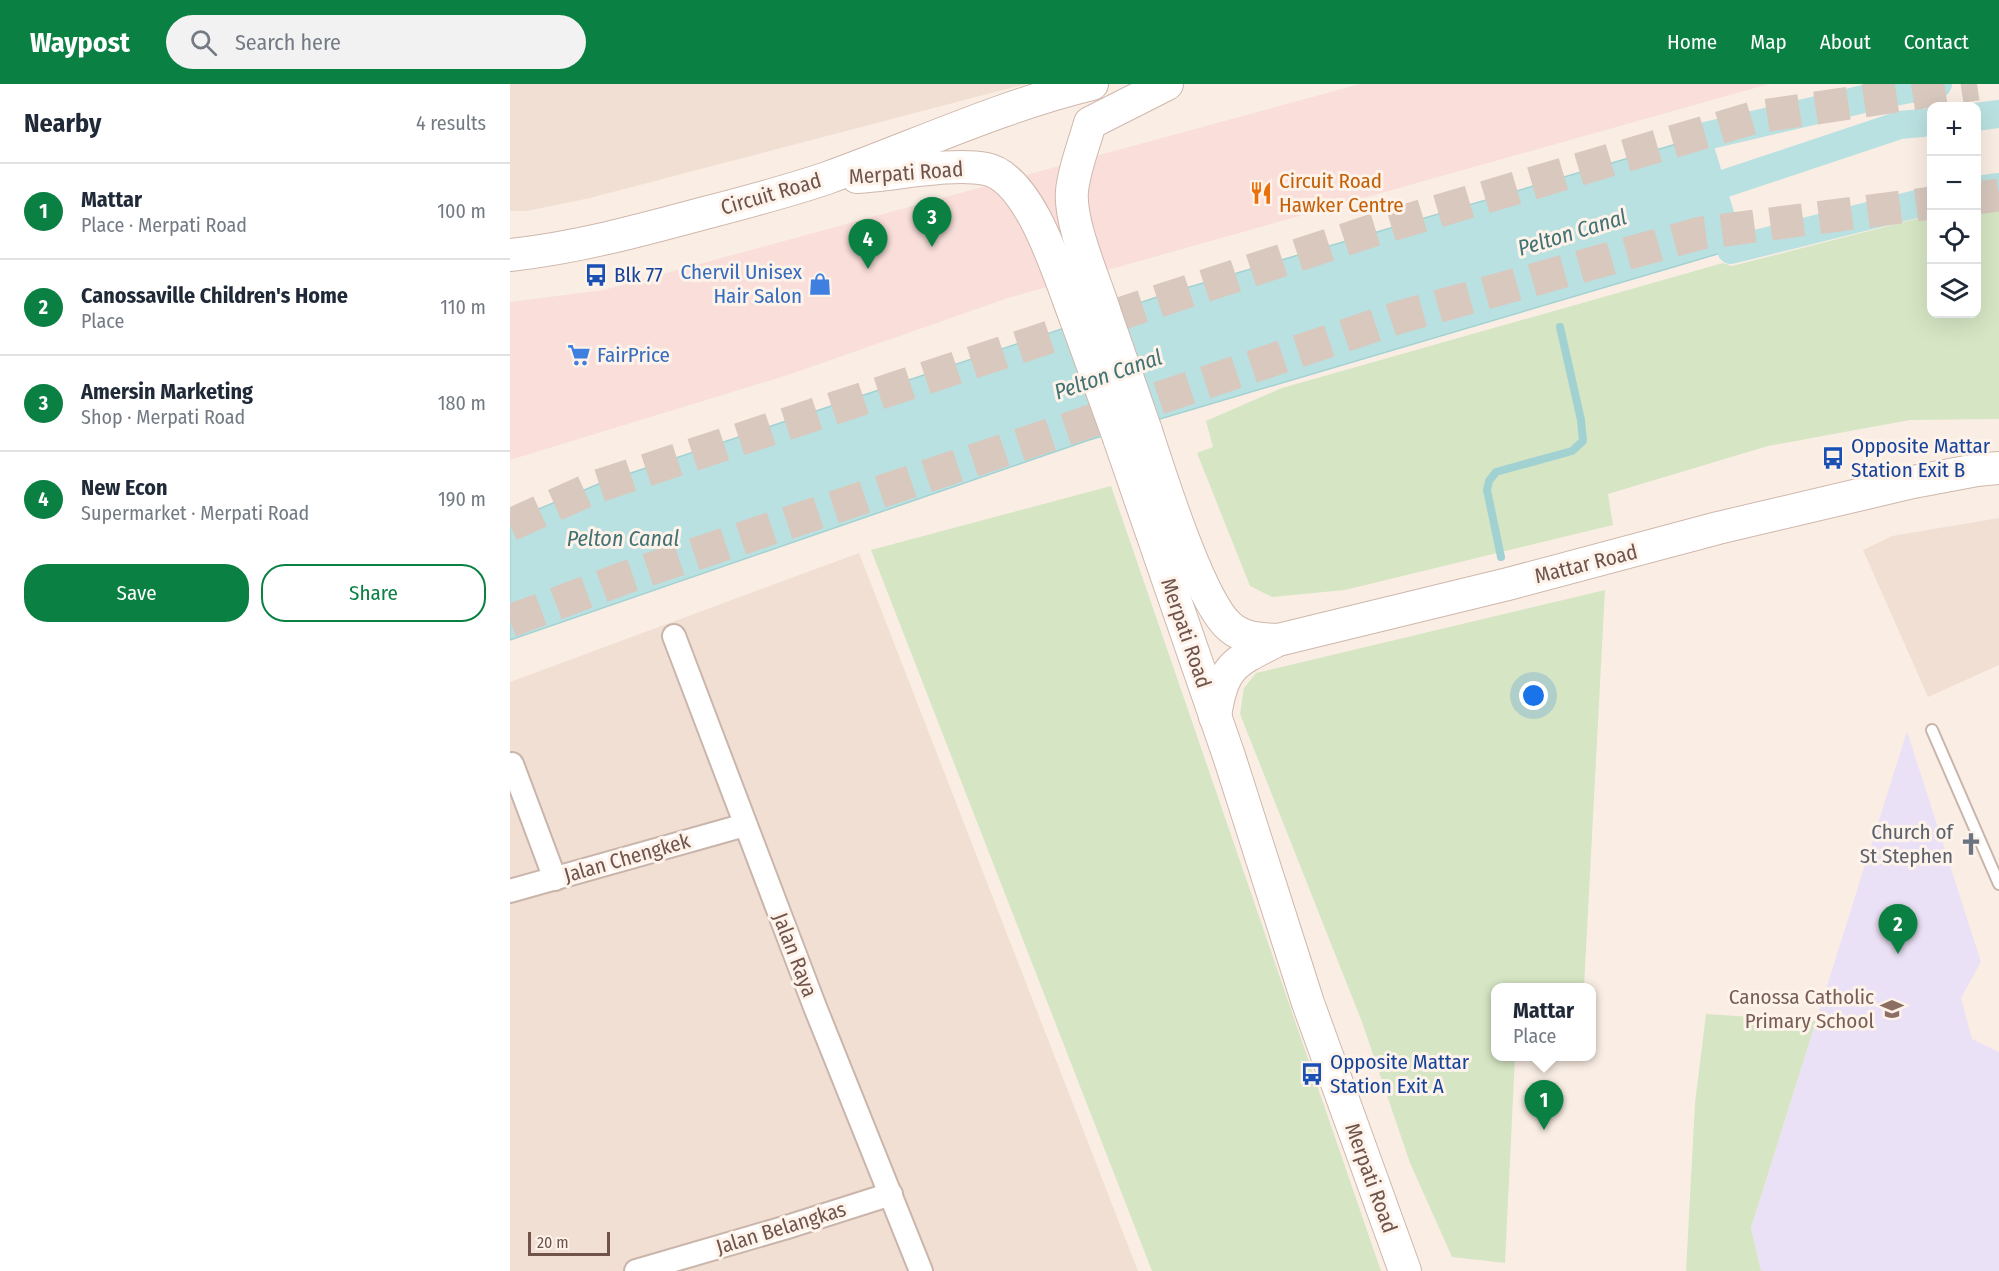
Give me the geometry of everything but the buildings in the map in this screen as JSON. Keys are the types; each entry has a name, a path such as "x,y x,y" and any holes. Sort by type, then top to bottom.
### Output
{"street":[{"name":"Circuit Road","path":"510,255 544,252 643,230 826,178 1039,97 1092,84"},
{"name":"Merpati Road","path":"1091,318 1072,192 1090,123 1167,84"},
{"name":"Merpati Road","path":"826,178 889,175 934,168 986,169 1005,177 1023,195 1091,318 1132,433 1215,717 1308,1003 1405,1271"},
{"name":"Merpati Road","path":"1132,433 1184,539 1208,596 1228,626 1241,635 1278,640"},
{"name":"Mattar Road","path":"1215,717 1219,689 1226,674 1243,658 1278,640 1508,584 1718,528 1913,482 1999,468"},
{"name":"Jalan Raya","path":"674,636 745,825 921,1271"},
{"path":"512,765 555,879"},
{"name":"Jalan Chengkek","path":"510,891 745,825"},
{"name":"Jalan Belangkas","path":"636,1271 891,1194"}],"lane":[{"path":"1932,730 1999,884"}],"shaded area":[{"path":"510,84 1026,84 590,198 527,211 510,211"},
{"path":"1360,84 1769,84 1008,298 788,375 510,460 510,302 604,290"},
{"path":"1999,518 1999,665 1928,697 1863,550 1892,536"},
{"path":"859,553 1138,1271 510,1271 510,682"},
{"name":"Canossa Catholic Primary School","path":"1907,731 1981,962 1961,998 1972,1039 1999,1052 1999,1271 1761,1271 1751,1228"}],"green space":[{"path":"1999,205 1999,419 1910,420 1768,446 1608,494 1613,525 1345,590 1272,597 1250,586 1197,453 1213,447 1206,421 1282,388 1723,263 1732,266 1927,216 1927,318 1981,318 1981,207"},
{"path":"1111,486 1381,1271 1152,1271 871,550"},
{"path":"1605,590 1584,983 1491,983 1491,1061 1515,1061 1505,1263 1452,1257 1410,1163 1362,1022 1240,714 1244,688 1256,673"},
{"path":"1706,1014 1816,1021 1751,1228 1761,1271 1686,1271 1695,1103"}],"water":[{"name":"Pelton Canal","path":"1697,138 1731,250 1089,440 510,640 510,521 601,483 1169,293"}],"waterway":[{"name":"Pelton Canal","path":"1927,201 1731,250 1697,138 1889,93 1938,84"},
{"name":"Pelton Canal","path":"1981,116 1999,114"},
{"name":"Pelton Canal","path":"1675,200 1900,125 1927,122"},
{"name":"Pelton Canal","path":"1981,189 1999,187"},
{"path":"1501,557 1487,490 1489,481 1496,472 1572,451 1583,441 1581,420 1560,327"}],"tunnel":[{"path":"510,525 595,487 1374,230 1756,117 1977,84"},
{"path":"1981,197 1999,195"},
{"path":"510,621 624,578 1400,317 1701,233 1927,204"}],"place":[{"name":"Circuit Road Hawker Centre","path":"1261,193"},
{"name":"Amersin Marketing","path":"932,247"},
{"name":"New Econ","path":"868,269"},
{"name":"Blk 77","path":"596,275"},
{"name":"Chervil Unisex Hair Salon","path":"820,284"},
{"name":"FairPrice","path":"579,355"},
{"name":"Opposite Mattar Station Exit B","path":"1833,458"},
{"name":"Church of St Stephen","path":"1971,844"},
{"name":"Canossaville Children's Home","path":"1898,954"},
{"name":"Canossa Catholic Primary School","path":"1892,1009"},
{"name":"Opposite Mattar Station Exit A","path":"1312,1074"},
{"name":"Mattar","path":"1544,1130"}]}
